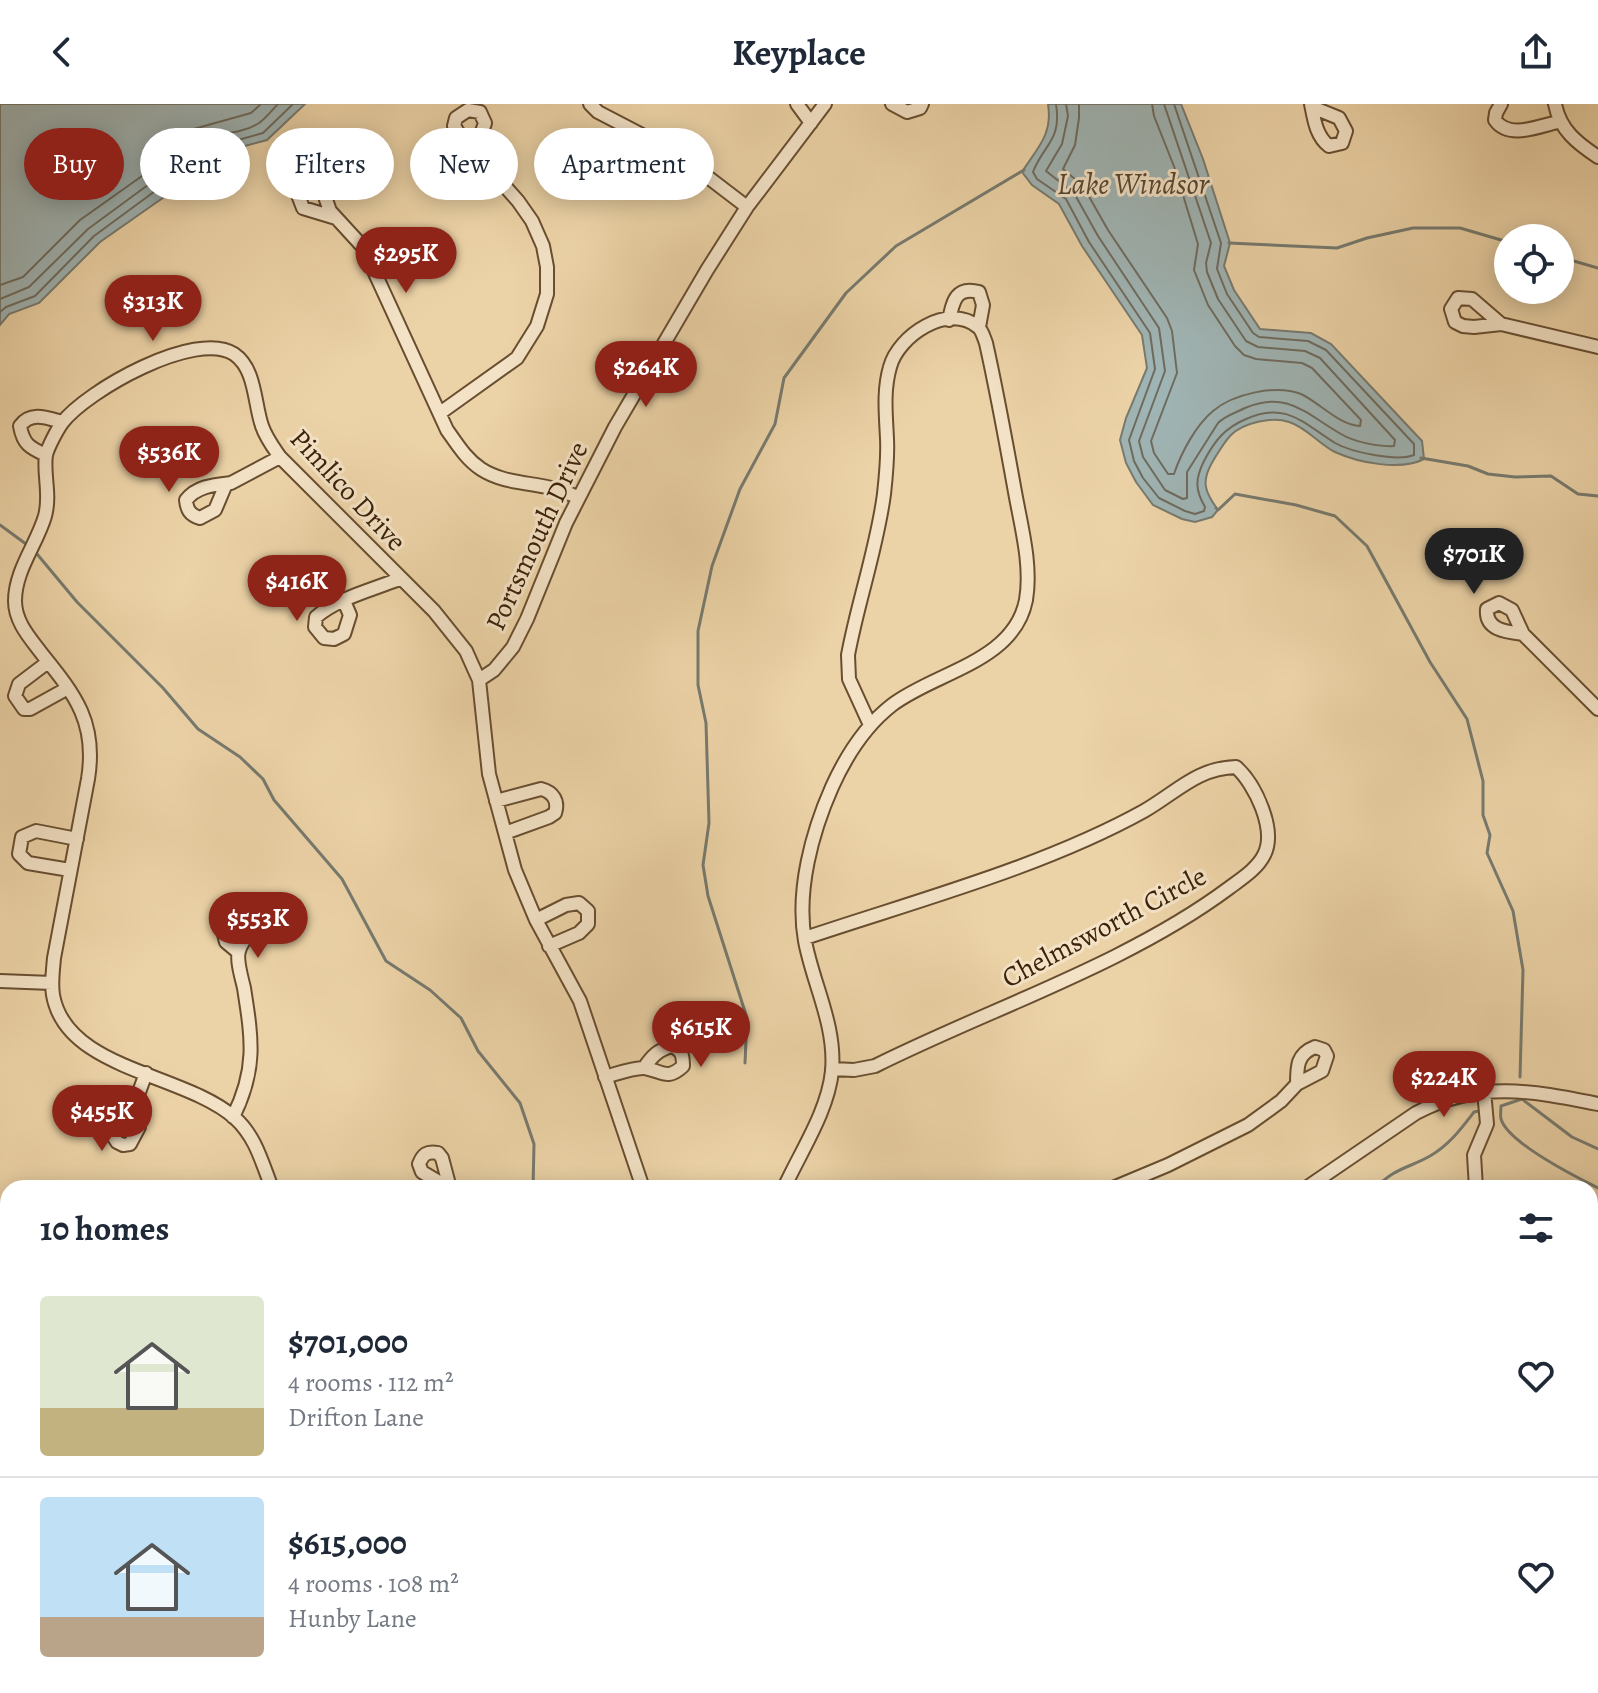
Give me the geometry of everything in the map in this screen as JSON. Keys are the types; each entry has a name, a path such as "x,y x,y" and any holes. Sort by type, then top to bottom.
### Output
{"street":[{"path":"590,104 598,112 675,152 747,207"},
{"path":"797,104 811,123"},
{"name":"Portsmouth Drive","path":"479,680 494,670 513,647 578,498 615,427 747,207 825,104"},
{"path":"892,104 907,112 920,108 922,104"},
{"path":"1501,104 1495,120 1505,129 1519,131 1558,122"},
{"path":"1555,104 1558,122 1577,142 1598,157"},
{"path":"440,413 517,358 537,326 547,294 547,267 543,246 532,221 517,200"},
{"path":"336,218 363,247 457,444 478,467 510,480 563,489 578,498"},
{"path":"788,1180 827,1096 832,1069 826,1015 805,938 804,892 820,819 845,760 870,725 911,692 981,658 1000,644 1016,624 1025,602 1027,575 1024,541 987,347 979,327 983,305 979,292 964,291 958,294 949,320"},
{"path":"870,725 849,679 848,655 883,496 887,458 884,401 890,364 895,354 920,329 949,320 964,321 979,327"},
{"path":"1501,324 1598,347"},
{"name":"Pimlico Drive","path":"269,1180 259,1150 233,1117 190,1090 112,1060 76,1037 57,1010 52,983 91,758 90,737 84,717 68,688 25,633 15,602 18,580 45,515 49,488 46,455 62,422 91,397 138,368 172,355 211,348 222,349 243,362 256,397 261,425 280,457 434,611 466,651 479,680 489,774 515,870 536,920 580,1001 640,1180"},
{"path":"46,455 28,447 23,441 20,426 24,421 40,416 62,422"},
{"path":"226,484 280,457"},
{"path":"344,601 399,579"},
{"path":"1523,634 1598,709"},
{"path":"48,662 19,684 15,696 19,703 24,709 37,707 68,688"},
{"name":"Chelmsworth Circle","path":"805,938 990,876 1072,844 1144,811 1215,767 1236,767 1258,793 1267,833 1265,854 1251,871 1214,899 1105,959 875,1066 854,1070 832,1069"},
{"path":"496,801 541,789 549,791 555,799 555,813 505,833"},
{"path":"70,870 28,863 19,854 19,845 22,837 36,831 77,839"},
{"path":"536,920 566,905 579,903 588,911 588,924 579,933 549,946"},
{"path":"233,1117 251,1069 249,1017 238,952"},
{"path":"0,981 52,983"},
{"path":"605,1077 644,1068"},
{"path":"134,1106 146,1073"},
{"path":"1132,1180 1248,1125 1281,1101 1297,1084"},
{"path":"1318,1180 1425,1108 1459,1095 1514,1089 1598,1104"},
{"path":"1476,1180 1474,1155 1487,1124 1484,1091"}],"water":[{"path":"0,104 305,104 280,128 266,128 266,140 250,144 250,128 140,128 140,200 160,200 100,242 39,303 9,314 0,325"},
{"name":"Lake Windsor","path":"1048,104 1181,104 1203,159 1230,243 1224,266 1234,290 1260,329 1311,333 1331,344 1422,441 1424,459 1392,465 1356,459 1329,449 1295,424 1266,420 1236,431 1213,461 1206,480 1207,491 1218,510 1212,517 1195,522 1153,505 1126,463 1120,440 1147,368 1142,335 1082,246 1059,204 1032,185 1022,172 1046,133"}],"waterway":[{"path":"745,1063 747,1018 708,896 703,865 709,823 706,723 698,685 698,631 712,566 740,489 775,424 784,378 846,293 896,246 1024,170"},
{"path":"1229,243 1337,248 1413,228 1460,228 1494,238"},
{"path":"1574,261 1598,268"},
{"path":"1421,458 1468,466 1488,474 1551,476 1578,494 1598,496"},
{"path":"1216,508 1218,510 1235,494 1335,516 1367,546 1430,662 1467,719 1483,781 1483,815 1490,835 1487,853 1513,911 1523,970 1520,1077"},
{"path":"0,525 26,544"},
{"path":"37,554 77,602 163,688 198,729 240,757 263,779 274,800 342,879 386,961 430,990 461,1018 478,1051 520,1103 534,1144 533,1180"},
{"path":"1583,1180 1516,1138 1501,1119 1501,1106 1522,1099 1572,1137 1598,1149"},
{"path":"1384,1180 1437,1152 1474,1112 1479,1111"},
{"path":"0,1595 0,1601"}]}
